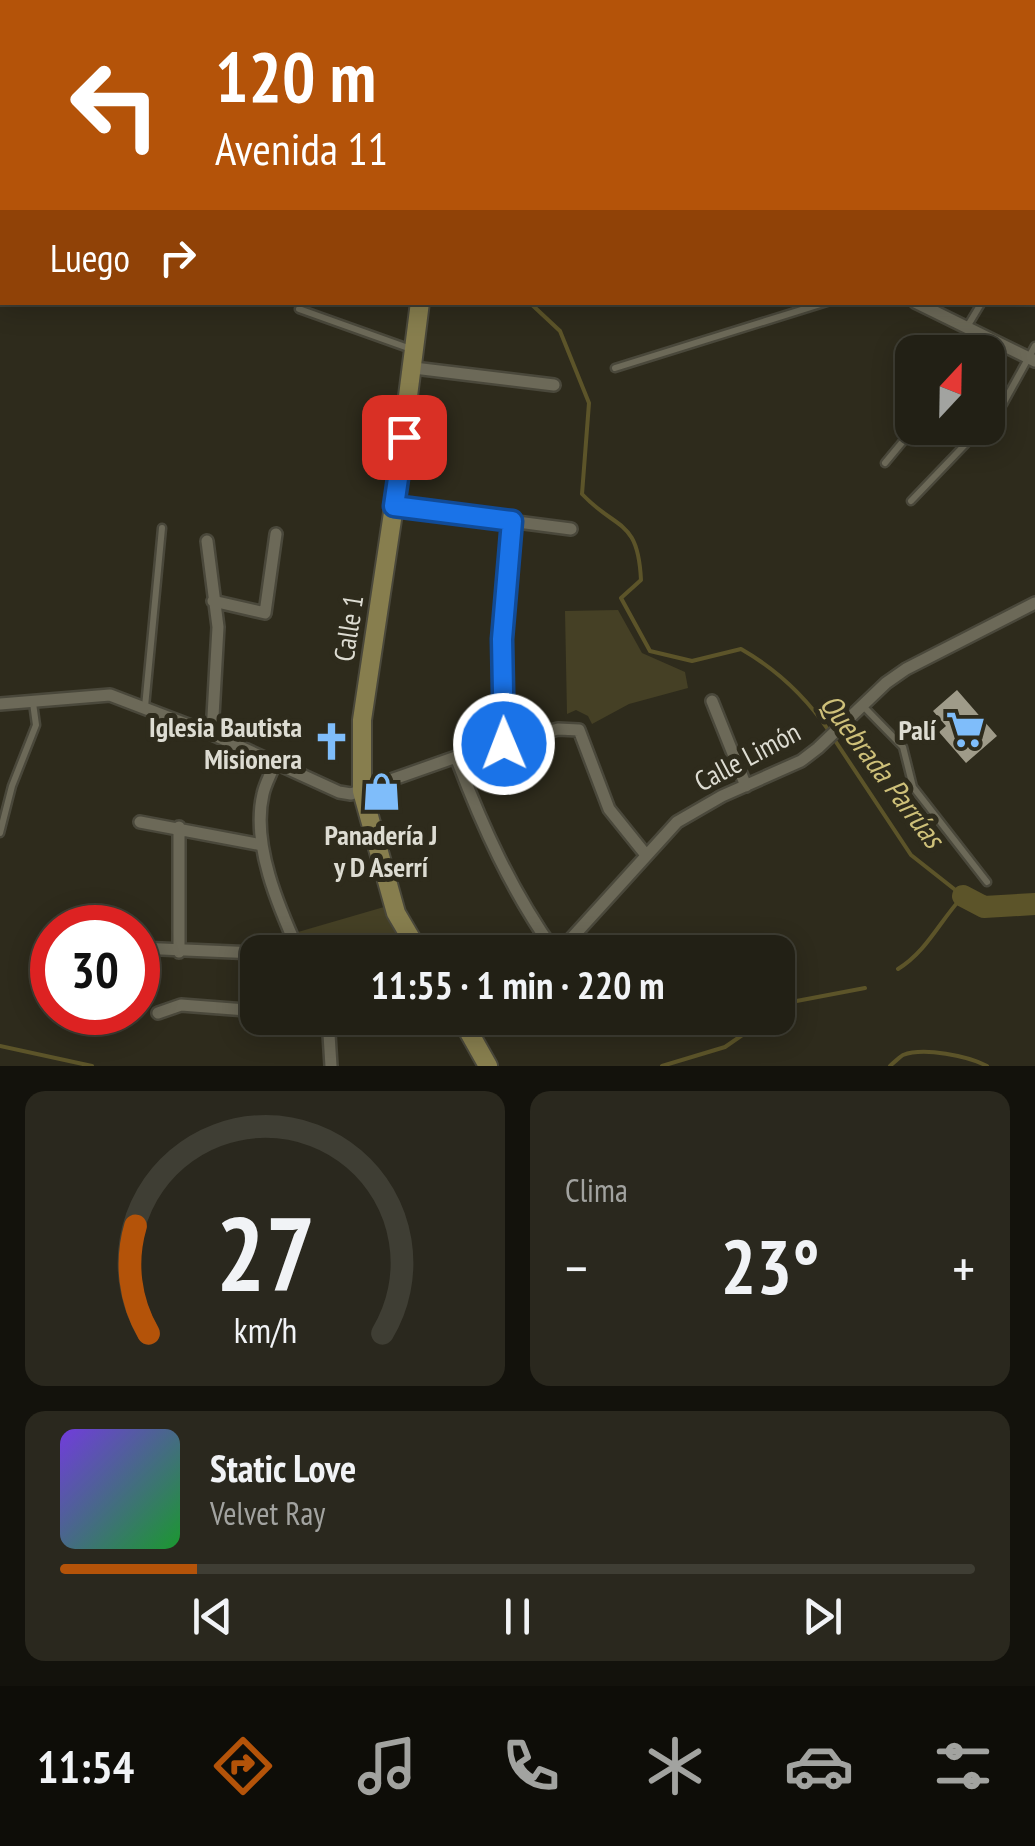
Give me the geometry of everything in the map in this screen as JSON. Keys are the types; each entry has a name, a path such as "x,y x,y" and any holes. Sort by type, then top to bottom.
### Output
{"street":[{"name":"Calle 1","path":"409,935 396,913 362,791 362,720 420,305"},
{"path":"921,305 980,335"},
{"path":"1005,345 1033,355"},
{"path":"415,359 554,385"},
{"path":"394,506 571,529"},
{"path":"504,744 502,639 512,521"},
{"path":"213,601 265,613 276,534"},
{"path":"207,541 218,627 212,734"},
{"name":"Calle Limón","path":"573,935 677,822 800,760 906,669 1035,603"},
{"path":"0,704 110,695 212,734 339,792 362,791 456,757 558,728 579,730 610,810 646,855"},
{"path":"712,701 746,786"},
{"path":"456,757 497,855 526,913 543,935"},
{"path":"274,765 262,796 262,845 273,892 291,935"},
{"path":"140,822 262,845"},
{"path":"179,827 180,952"},
{"path":"160,950 240,953"},
{"path":"160,1012 181,1005 240,1010"},
{"path":"329,1035 331,1066"},
{"path":"472,1035 488,1066"}],"lane":[{"path":"614,368 817,305"},
{"path":"966,328 980,305"},
{"path":"299,309 415,359"},
{"path":"1005,399 1033,355"},
{"path":"885,463 900,445"},
{"path":"911,501 965,445"},
{"path":"145,707 162,528"},
{"path":"0,833 12,786 36,725 33,703"},
{"path":"862,705 903,746 913,787 988,882"}],"shaded area":[{"path":"618,610 642,653 685,672 688,688 629,704 592,724 588,716 576,710 567,714 565,611"},
{"path":"384,907 398,935 299,935 298,932"}],"building":[{"name":"Palí","path":"957,690 997,736 966,763 939,732 946,726 933,711"}],"waterway":[{"name":"Quebrada Parrúas","path":"532,305 560,331 589,403 582,494 624,528 635,546 641,580 621,598 650,651 692,661 741,649 789,685 829,731"},
{"name":"Quebrada Parrúas","path":"834,739 911,855 963,896 925,945 898,969"},
{"path":"963,896 984,907 1035,904"},
{"path":"795,1001 865,988"},
{"path":"662,1066 725,1047 742,1035"},
{"path":"0,1046 92,1066"},
{"path":"890,1066 903,1055 922,1052 958,1056 987,1066"}],"place":[{"name":"Palí","path":"966,729"},
{"name":"Iglesia Bautista Misionera","path":"332,742"},
{"name":"Panadería J y D Aserrí","path":"381,791"}],"route":[{"path":"404,437 394,506 512,521 502,639 504,744"}]}
